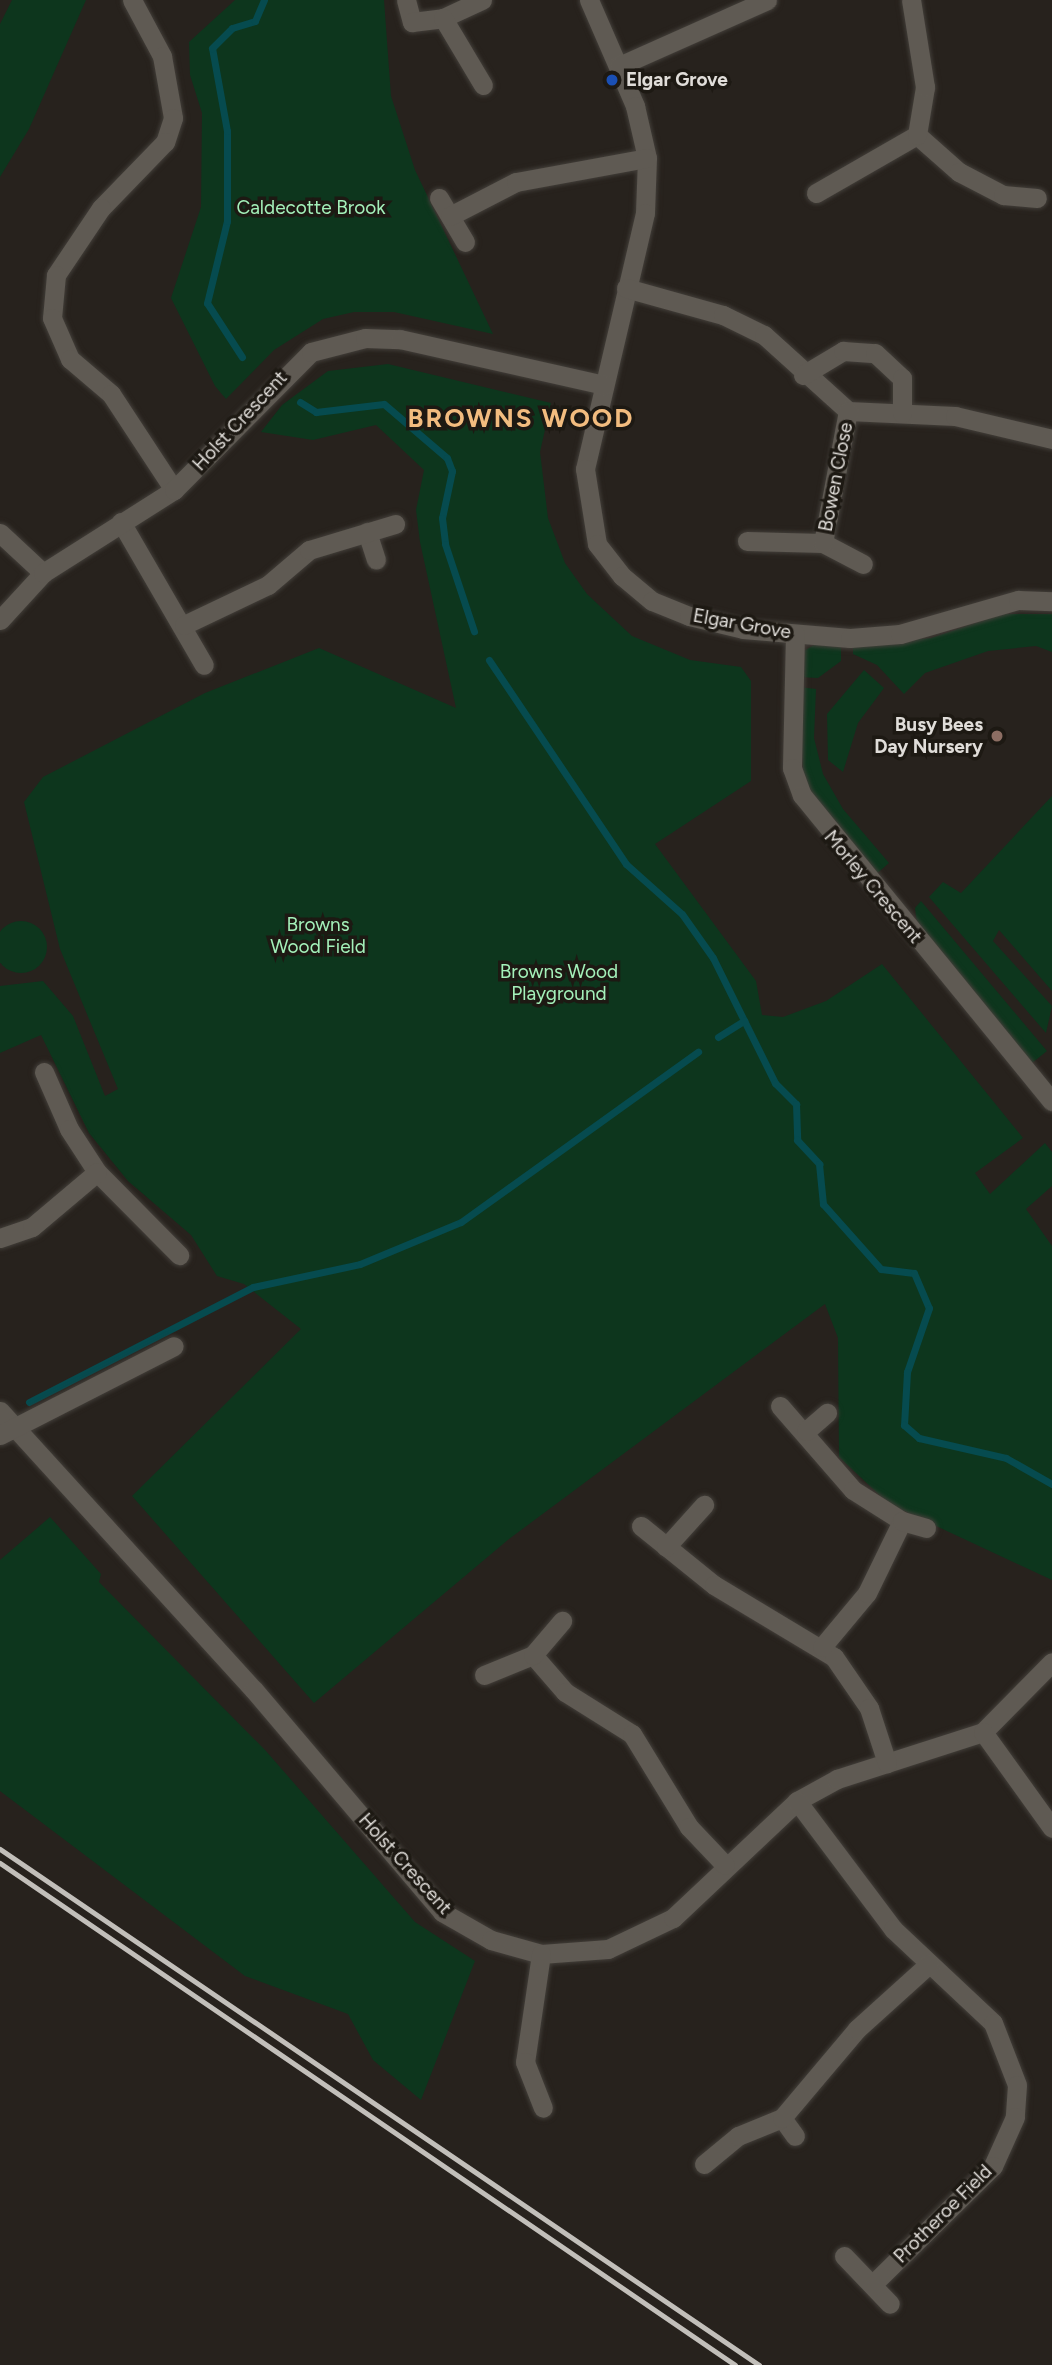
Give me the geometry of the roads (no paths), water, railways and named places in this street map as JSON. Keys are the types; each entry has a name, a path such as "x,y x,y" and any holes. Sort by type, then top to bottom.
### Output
{"street":[{"path":"132,0 162,56 173,118 165,142 101,208 57,275 52,318 70,359 111,394 174,490"},
{"path":"406,0 412,22 443,18 482,0"},
{"name":"Elgar Grove","path":"589,0 619,66 647,158 645,213 585,470 586,505 597,544 614,565 652,601 689,616 795,634 900,634 981,607 1052,601"},
{"path":"619,66 767,0"},
{"path":"816,193 916,135 925,87 911,0"},
{"path":"443,18 483,85"},
{"path":"916,135 959,172 1003,195 1037,198"},
{"path":"450,216 516,182 647,158"},
{"path":"439,198 465,242"},
{"path":"626,288 723,315 764,335 803,375 848,411 955,416 1052,439"},
{"name":"Holst Crescent","path":"0,620 43,573 174,490 223,445 285,372 333,345 400,339 604,385"},
{"path":"803,375 843,351 875,353 902,378 902,412"},
{"name":"Bowen Close","path":"823,543 848,411"},
{"path":"121,522 184,625 204,665"},
{"path":"184,625 268,585 309,550 395,524"},
{"path":"367,532 376,560"},
{"path":"0,533 43,573"},
{"name":"Bowen Close","path":"747,541 823,543 863,564"},
{"name":"Morley Crescent","path":"795,634 792,768 802,795 1052,1101"},
{"path":"44,1072 69,1129 97,1172 179,1255"},
{"path":"0,1238 32,1227 97,1172"},
{"path":"7,1431 174,1346"},
{"path":"780,1406 806,1431 853,1490 902,1521 926,1528"},
{"name":"Holst Crescent","path":"0,1411 7,1431 254,1690 442,1912 491,1940 541,1954 608,1949 673,1918 725,1865 797,1801 837,1779 983,1732 1052,1662"},
{"path":"806,1431 827,1413"},
{"path":"666,1547 704,1505"},
{"path":"822,1647 867,1593 902,1521"},
{"path":"641,1526 714,1585 822,1647 852,1678 887,1763"},
{"path":"484,1675 533,1655 562,1621"},
{"path":"533,1655 565,1692 632,1734 689,1828 725,1865"},
{"path":"983,1732 1052,1828"},
{"name":"Protheroe Field","path":"797,1801 847,1872 929,1964 993,2023 1017,2085 1015,2117 993,2166 873,2284"},
{"path":"541,1954 525,2062 543,2108"},
{"path":"704,2164 738,2136 782,2118 858,2029 929,1964"},
{"path":"782,2118 795,2136"},
{"path":"844,2256 890,2304"}],"waterway":[{"path":"242,357 207,303 227,221 227,131 212,48 232,28 255,21 264,0"},
{"path":"300,402 316,412 384,404 447,458 452,471 442,518 445,544 474,631"},
{"path":"489,660 626,864 682,914 713,958 775,1083 796,1104 797,1140 819,1164 823,1204 881,1269 914,1273 929,1308 907,1372 904,1425 919,1438 1006,1458 1052,1484"},
{"path":"718,1037 744,1021"},
{"path":"29,1402 253,1287 360,1264 461,1222 698,1052"}],"railway":[{"path":"0,1849 759,2365"},
{"path":"0,1863 735,2365"}],"place":[{"name":"Elgar Grove","path":"612,80"},
{"name":"Busy Bees Day Nursery","path":"997,736"}],"district":[{"name":"BROWNS WOOD","path":"521,419"}],"park label":[{"name":"Caldecotte Brook","path":"311,208"},
{"name":"Browns Wood Field","path":"318,936"},
{"name":"Browns Wood Playground","path":"559,983"}]}
